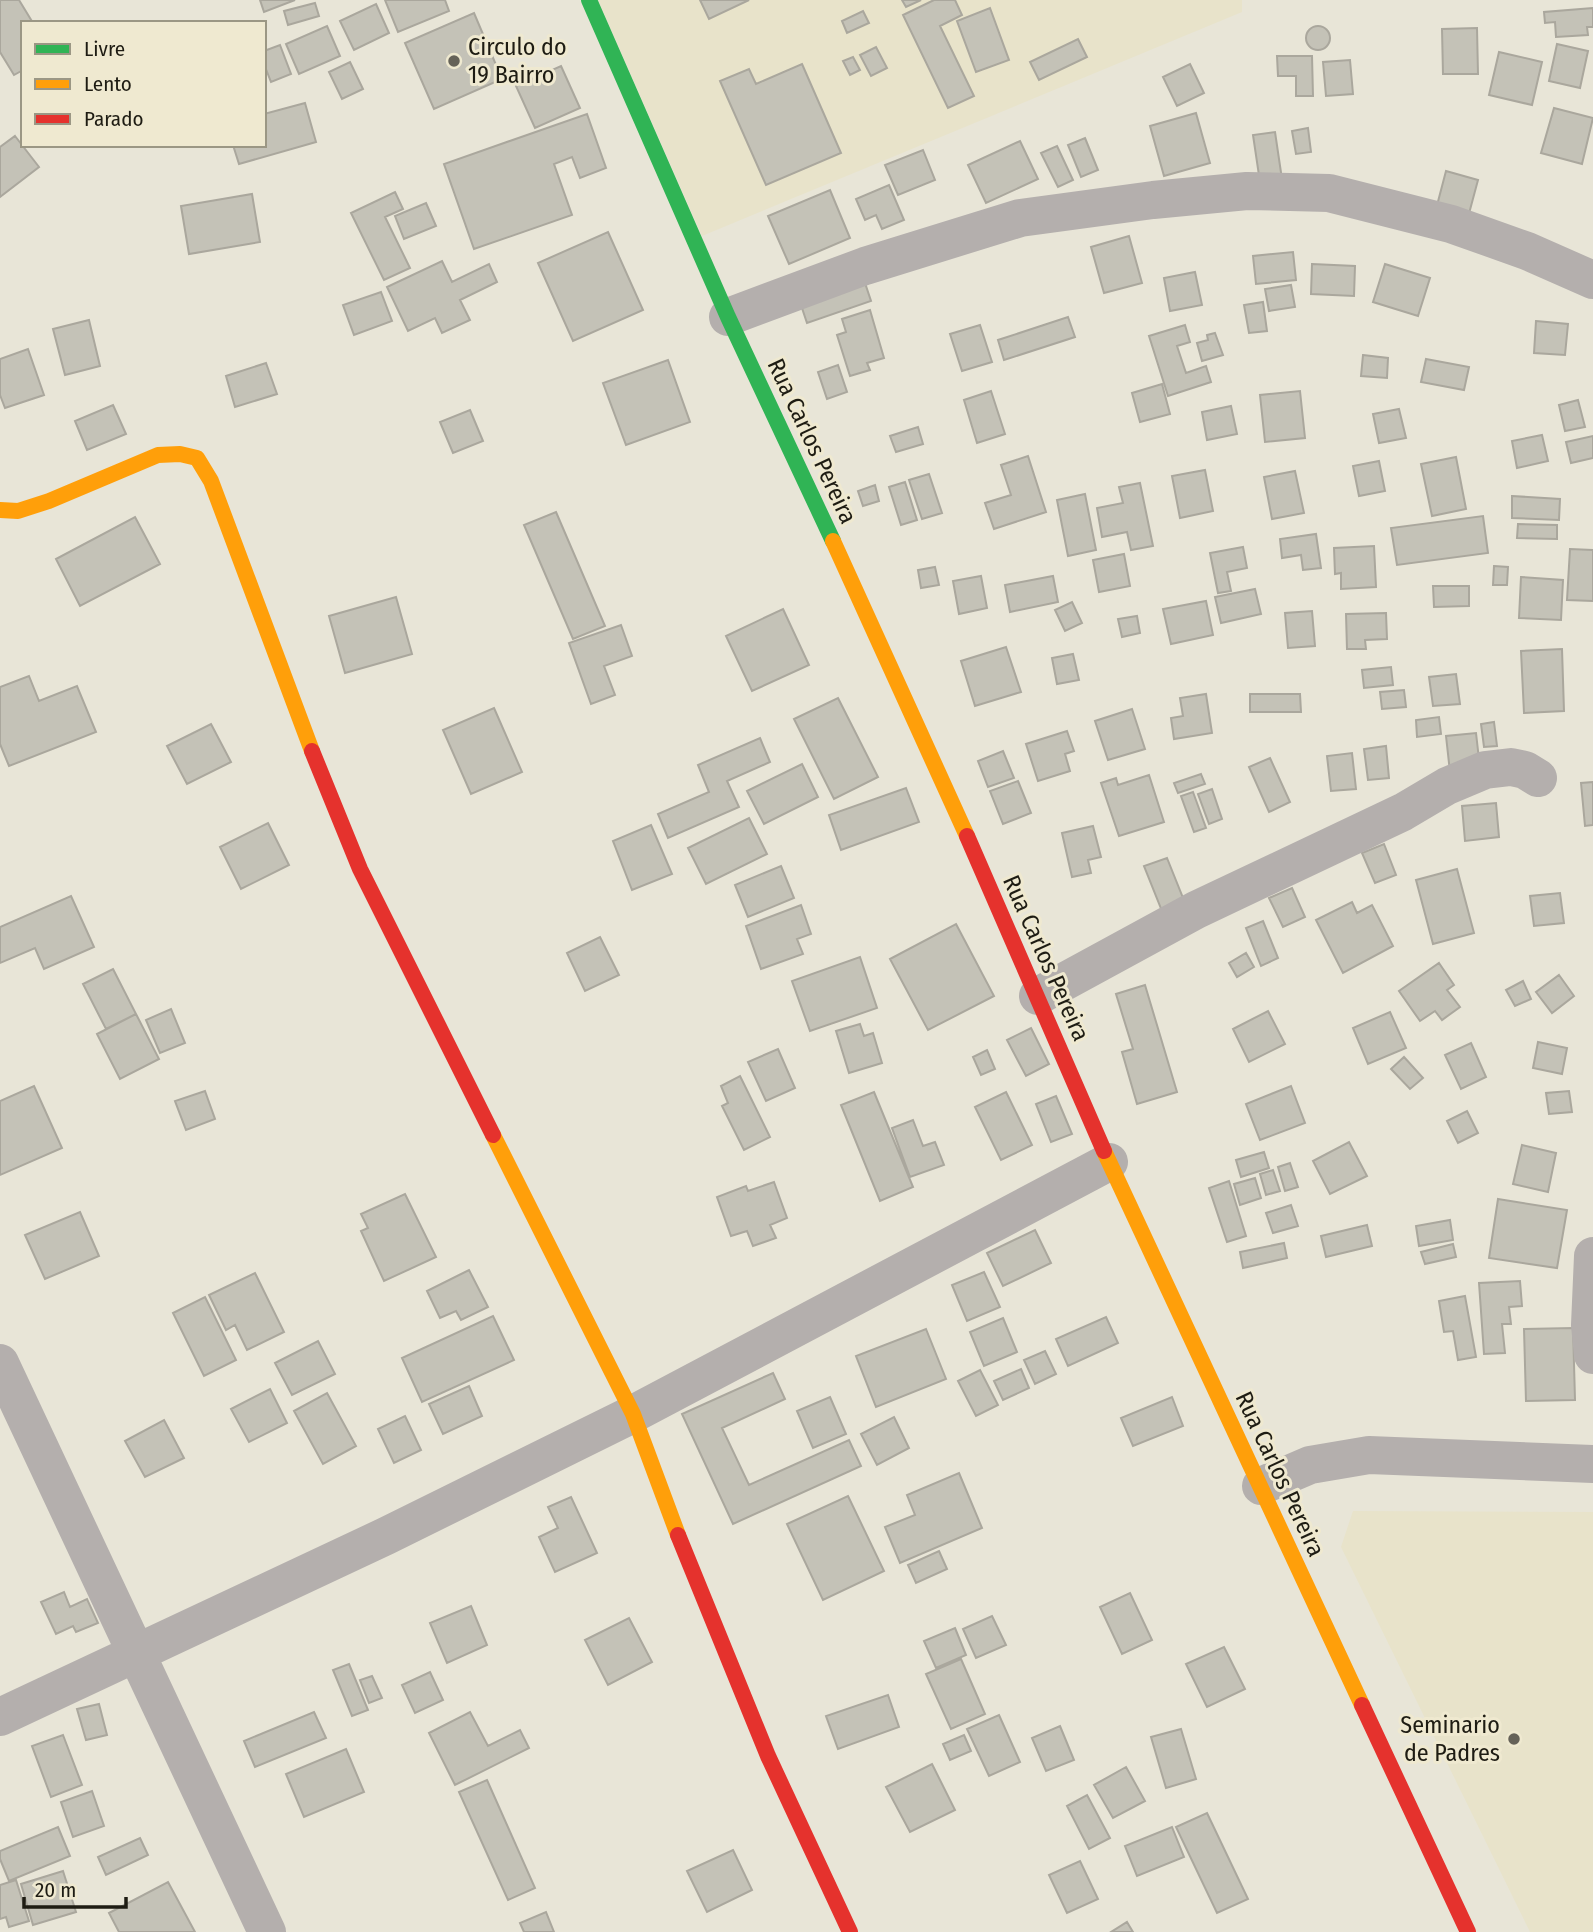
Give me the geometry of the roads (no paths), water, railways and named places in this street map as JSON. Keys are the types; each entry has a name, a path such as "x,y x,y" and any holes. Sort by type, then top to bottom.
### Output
{"main road":[{"name":"Rua Carlos Pereira","path":"589,0 728,317 886,655 1109,1162 1468,1932"},
{"path":"0,510 18,511 50,501 158,454 180,454 197,458 211,481 293,704 360,869 632,1413 684,1552 768,1756 850,1932"}],"street":[{"path":"728,317 865,266 1020,218 1153,200 1247,191 1329,193 1415,215 1527,251 1593,280"},
{"path":"1038,996 1196,910 1391,818 1447,786 1485,770 1511,767 1525,770 1538,778"},
{"path":"0,1717 386,1536 632,1413 1109,1162"},
{"path":"1593,1256 1590,1325 1593,1354"},
{"path":"0,1363 267,1932"},
{"path":"1261,1486 1310,1465 1369,1455 1593,1464"}],"place":[{"name":"Circulo do 19 Bairro","path":"454,61"},
{"name":"Seminario de Padres","path":"1514,1739"}]}
